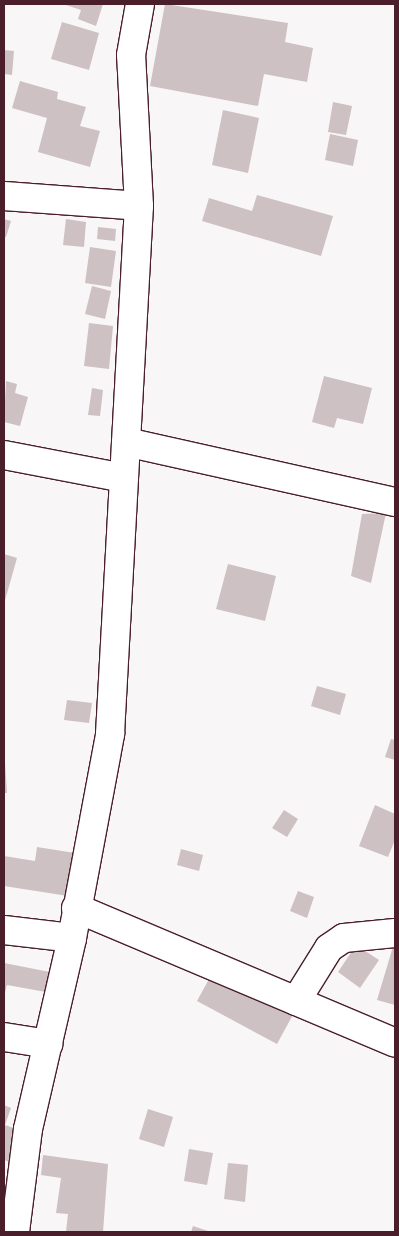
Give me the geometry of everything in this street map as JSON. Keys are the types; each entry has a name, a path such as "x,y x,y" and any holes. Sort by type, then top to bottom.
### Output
{"street":[{"path":"15,1232 28,1129 72,938 76,908 110,734 139,206 131,55 140,4"},
{"path":"4,196 139,206"},
{"path":"126,442 395,502"},
{"path":"4,455 124,478"},
{"path":"76,908 395,1044"},
{"path":"4,930 72,938"},
{"path":"296,1001 329,948 344,938 395,933"},
{"path":"4,1036 48,1044"}],"building":[{"path":"63,4 103,4 96,26 78,19 81,10"},
{"path":"165,4 288,23 285,42 313,48 307,82 264,74 258,106 150,86"},
{"path":"62,22 99,33 89,70 51,59"},
{"path":"4,50 14,51 12,75 4,74"},
{"path":"20,81 58,92 57,99 86,107 80,126 100,131 90,167 38,152 47,118 12,108"},
{"path":"333,102 352,106 346,135 328,132"},
{"path":"223,110 259,118 248,173 212,165"},
{"path":"330,134 358,140 353,166 325,160"},
{"path":"257,195 333,216 321,256 202,221 209,198 252,211"},
{"path":"4,219 11,221 6,237 4,237"},
{"path":"66,219 86,222 84,247 63,245"},
{"path":"98,227 116,229 115,241 97,239"},
{"path":"90,247 116,251 111,287 85,283"},
{"path":"92,286 111,291 105,319 85,314"},
{"path":"89,323 113,326 109,369 84,366"},
{"path":"324,376 372,388 363,424 337,418 334,428 312,422"},
{"path":"6,381 17,384 15,393 28,397 20,426 4,422"},
{"path":"92,388 103,390 100,416 88,415"},
{"path":"386,513 371,583 351,576 362,514"},
{"path":"4,554 17,558 4,604"},
{"path":"228,564 276,576 265,621 216,609"},
{"path":"317,686 346,694 340,715 311,706"},
{"path":"67,700 92,703 89,723 64,720"},
{"path":"391,739 395,740 395,760 385,757"},
{"path":"5,762 7,793 4,793"},
{"path":"375,805 395,814 395,840 388,857 359,846"},
{"path":"284,810 298,819 287,837 272,828"},
{"path":"37,847 75,853 68,896 4,886 4,856 35,861"},
{"path":"181,849 203,855 199,871 177,865"},
{"path":"298,891 314,897 307,918 290,911"},
{"path":"395,940 395,1005 377,1000"},
{"path":"356,945 379,960 360,988 338,972"},
{"path":"4,963 50,972 46,992 7,985 4,996"},
{"path":"215,968 295,1011 277,1044 197,1001"},
{"path":"4,1105 11,1108 5,1125 22,1131 10,1162 4,1160"},
{"path":"148,1109 173,1117 164,1147 139,1139"},
{"path":"189,1149 213,1153 207,1185 184,1181"},
{"path":"43,1155 108,1164 103,1232 66,1232 68,1214 56,1213 61,1178 41,1175"},
{"path":"228,1163 248,1165 245,1202 224,1199"},
{"path":"193,1226 211,1232 191,1232"}]}
